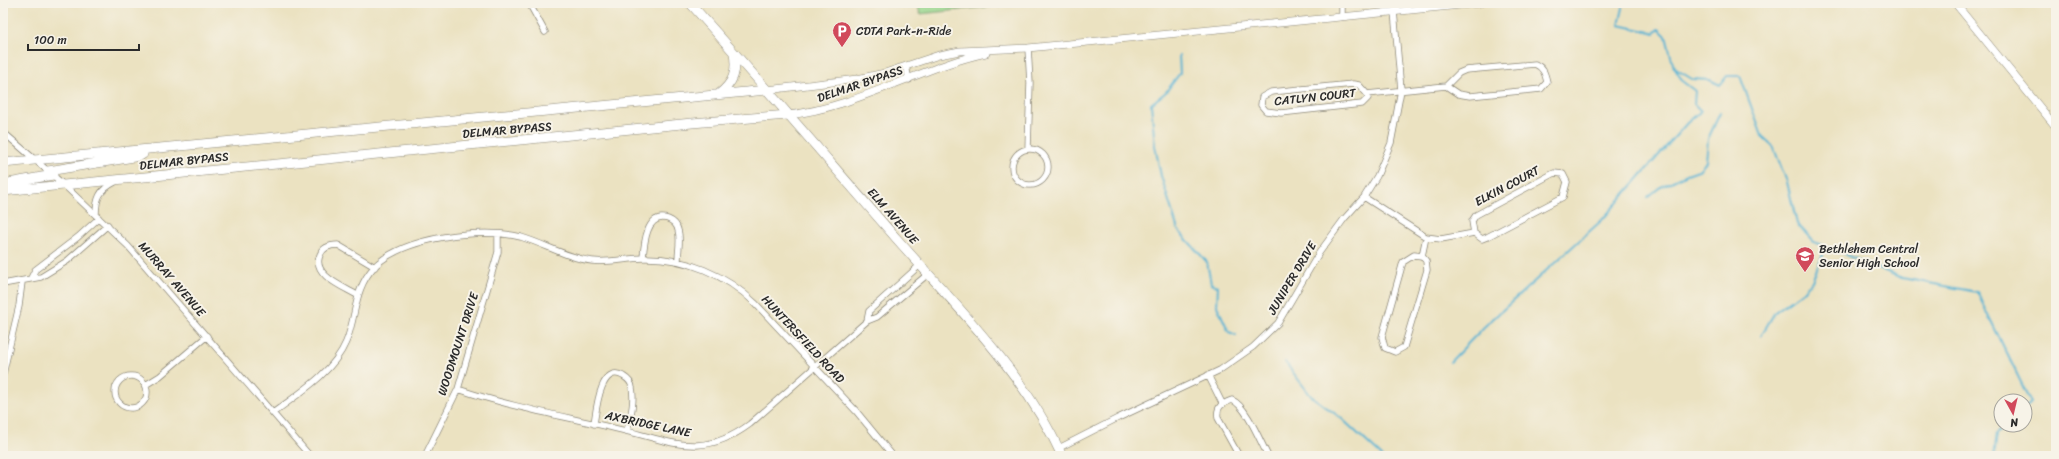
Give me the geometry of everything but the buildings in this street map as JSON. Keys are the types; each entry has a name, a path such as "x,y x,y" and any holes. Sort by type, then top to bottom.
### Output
{"main road":[{"name":"ELM AVENUE","path":"690,3 920,265 957,305 1002,360 1037,411 1060,452"},
{"path":"719,94 733,80 736,65 734,52"},
{"name":"DELMAR BYPASS","path":"3,163 767,90"},
{"name":"DELMAR BYPASS","path":"3,191 692,123 788,115"},
{"path":"3,184 50,173 140,156 149,149"}],"street":[{"path":"530,3 545,32"},
{"path":"1342,3 1342,17"},
{"name":"DELMAR BYPASS","path":"767,90 857,79 906,66 939,55 960,51 1028,48 1481,3"},
{"path":"1955,3 2056,127"},
{"name":"JUNIPER DRIVE","path":"1060,452 1226,366 1253,347 1278,323 1319,253 1344,219 1364,196 1377,176 1391,143 1401,90 1394,12"},
{"path":"1028,48 1030,84 1028,149"},
{"name":"DELMAR BYPASS","path":"788,115 831,108 970,57 1004,50"},
{"path":"1536,64 1544,70 1547,82 1541,89 1470,96 1458,94 1446,86 1459,73 1466,70 1536,64"},
{"path":"906,66 909,80"},
{"name":"CATLYN COURT","path":"1353,84 1359,85 1367,94 1368,98 1362,104 1280,113 1266,111 1261,105 1262,97 1271,92 1353,84"},
{"name":"CATLYN COURT","path":"1367,94 1446,86"},
{"name":"MURRAY AVENUE","path":"3,132 64,184 108,225 143,262 310,456"},
{"path":"1028,149 1034,149 1044,155 1048,166 1045,177 1041,181 1029,185 1023,184 1014,176 1012,165 1017,154 1028,149"},
{"name":"ELKIN COURT","path":"1426,237 1441,239 1474,233 1482,238 1487,237 1563,197 1566,182 1562,174 1554,173 1476,215 1472,221 1474,233"},
{"path":"31,278 35,270 68,245 98,216 96,202 100,192 107,186 120,180"},
{"path":"1364,196 1426,237 1422,256"},
{"path":"643,258 646,236 650,226 656,220 665,218 671,220 678,230 680,237 678,261"},
{"path":"3,284 22,283 31,278 41,277 52,271 108,225"},
{"name":"HUNTERSFIELD ROAD","path":"273,413 309,385 336,360 348,337 357,295 375,267 395,253 418,243 457,236 498,234 520,237 563,253 591,261 643,258 678,261 718,276 744,292 856,411 893,456"},
{"name":"WOODMOUNT DRIVE","path":"425,456 458,389 498,252 498,234"},
{"path":"357,295 322,272 318,262 322,252 326,247 338,245 375,267"},
{"path":"1410,256 1422,256 1426,261 1427,270 1407,339 1402,350 1392,351 1386,348 1382,337 1403,262 1410,256"},
{"name":"AXBRIDGE LANE","path":"867,321 869,311 920,265"},
{"name":"AXBRIDGE LANE","path":"458,389 491,400 549,415 627,431 680,444 699,445 712,443 730,437 741,430 867,321 877,317 928,274"},
{"path":"3,374 20,306 22,283"},
{"path":"891,291 898,300"},
{"path":"147,384 160,376 207,336"},
{"path":"594,424 599,395 604,382 610,377 621,375 626,378 632,386 633,400 627,431"},
{"path":"1208,376 1222,403"},
{"path":"137,377 144,380 147,384 145,401 140,406 129,408 123,407 119,403 116,387 123,378 137,377"},
{"path":"1239,456 1218,418 1218,408 1222,403 1232,400 1236,401 1244,411 1268,456"},
{"path":"882,456 888,451"}],"green space":[{"path":"917,3 1027,3 920,14"}],"waterway":[{"path":"1623,8 1619,25 1655,33 1659,29 1666,36 1674,68 1692,79 1710,80 1720,85 1727,76 1740,76 1762,136 1773,146 1787,182 1797,224 1814,242 1902,278 1977,292 2026,393"},
{"path":"1179,55 1180,73 1166,92 1151,104 1155,146 1161,176 1178,230 1207,262 1211,284 1218,286 1217,306 1229,332 1236,335"},
{"path":"1450,362 1485,326 1602,220 1687,123 1701,111 1694,104 1695,91 1683,82 1675,69"},
{"path":"1648,197 1659,188 1687,174 1701,169 1706,161 1708,139 1720,113"},
{"path":"1761,336 1775,312 1803,291 1812,281 1826,247"},
{"path":"1285,362 1311,396 1341,418 1382,456"},
{"path":"1994,456 1997,433"}],"place":[{"name":"CDTA Park-n-Ride","path":"842,48"},
{"name":"Bethlehem Central Senior High School","path":"1805,273"}]}
